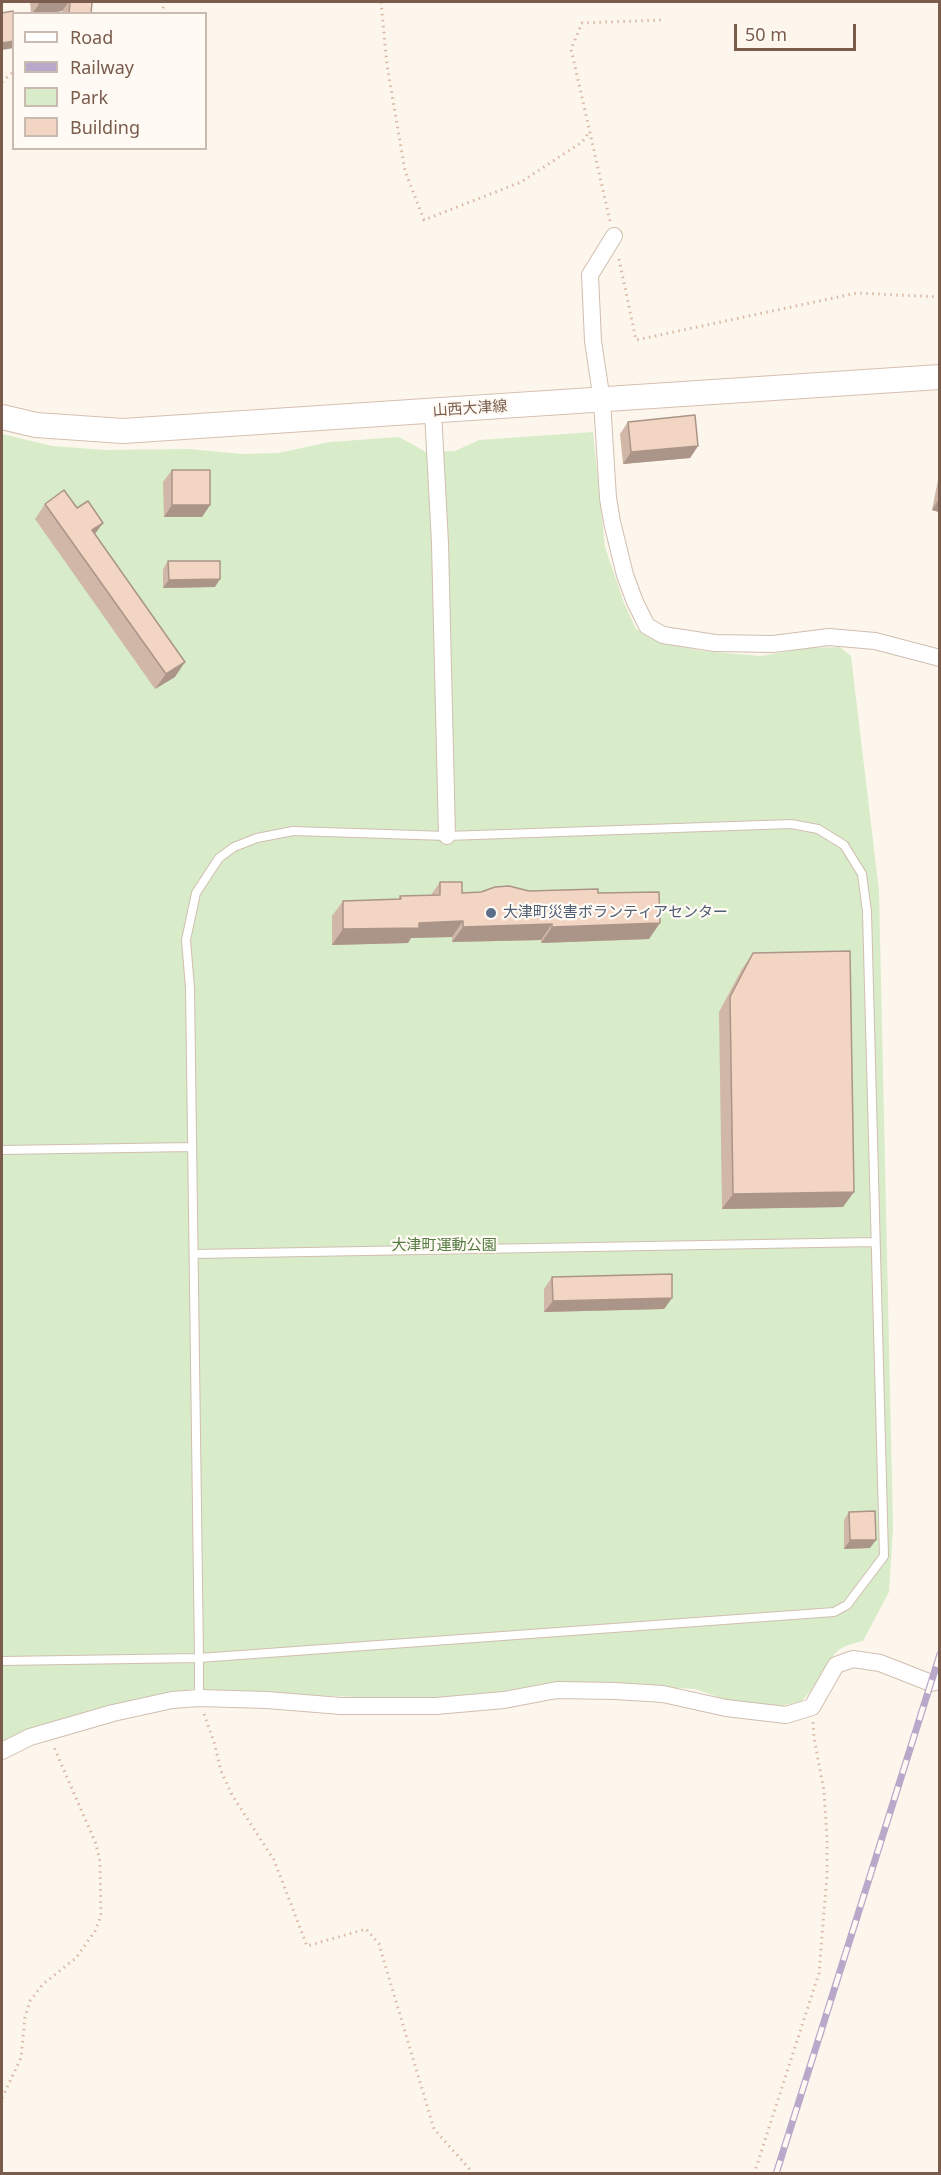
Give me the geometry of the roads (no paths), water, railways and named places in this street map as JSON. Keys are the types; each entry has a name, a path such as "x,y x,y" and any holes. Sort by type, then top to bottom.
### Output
{"main road":[{"name":"山西大津線","path":"2,417 36,425 123,431 939,377"}],"street":[{"path":"614,236 590,275 593,341 602,401 608,498 612,522 628,584 647,626 663,635 715,643 773,644 829,637 875,640 939,658"},
{"path":"433,412 440,543 447,836"},
{"path":"2,1751 30,1737 172,1700 199,1698 267,1700 341,1706 436,1706 504,1700 556,1690 615,1691 663,1694 726,1708 786,1715 812,1707 836,1665 853,1659 880,1663 931,1683 939,1681"}],"lane":[{"path":"2,1661 199,1658 834,1612 847,1605 884,1556 867,912 862,874 844,845 818,829 791,824 447,836 293,831 257,838 234,847 219,858 196,893 186,940 190,988 191,1147 194,1254 199,1658 199,1698"},
{"path":"2,1150 191,1147"},
{"path":"194,1254 874,1242"}],"railway":[{"path":"776,2174 940,1654"}],"place":[{"name":"大津町災害ボランティアセンター","path":"491,913"}],"park label":[{"name":"大津町運動公園","path":"444,1246"}]}
